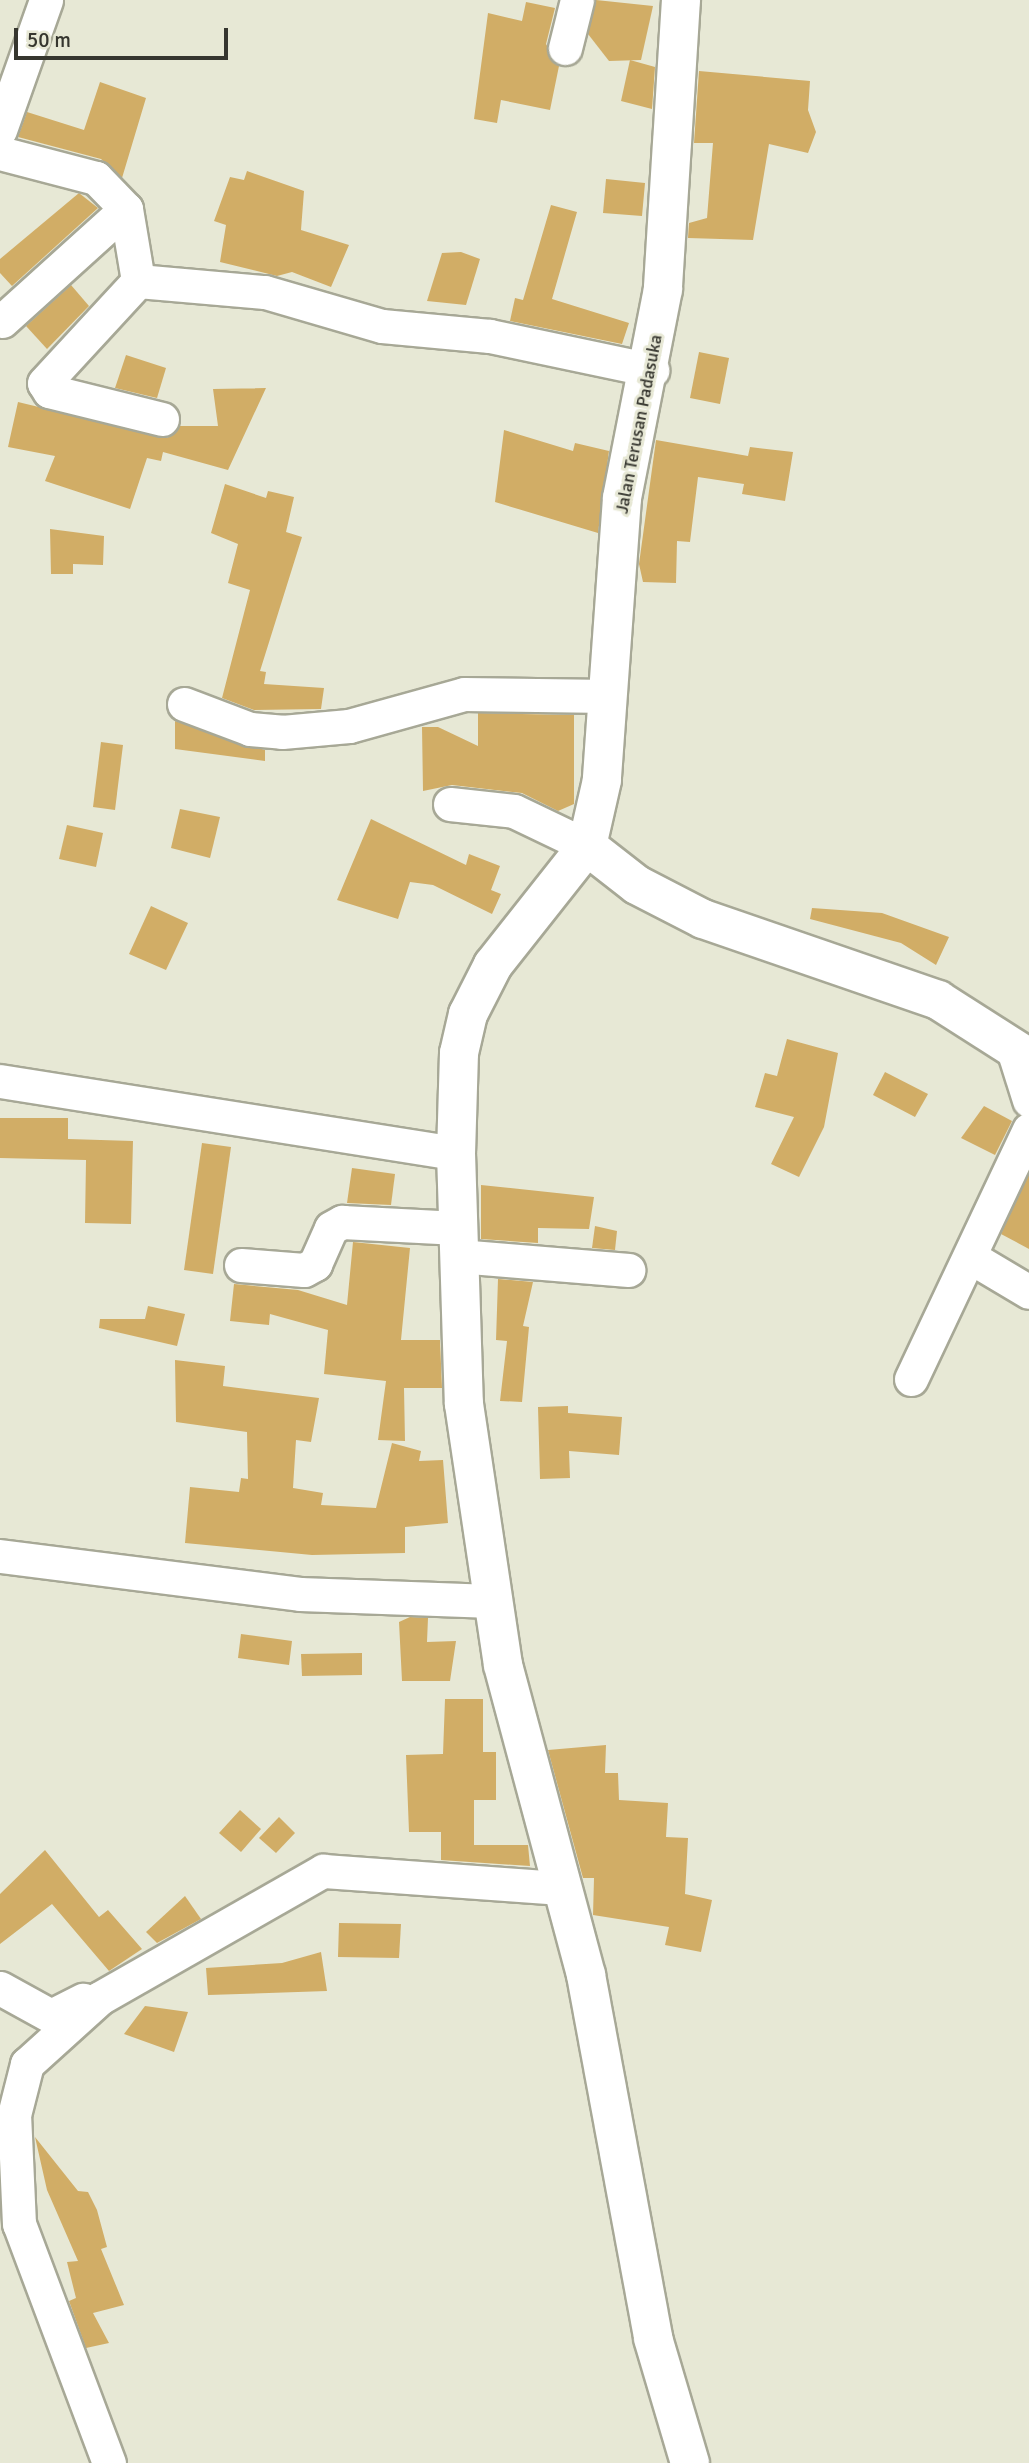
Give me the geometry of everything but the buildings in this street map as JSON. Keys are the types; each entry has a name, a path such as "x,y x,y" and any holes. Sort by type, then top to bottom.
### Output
{"street":[{"path":"0,130 46,0"},
{"path":"565,48 577,0"},
{"name":"Jalan Terusan Padasuka","path":"586,846 602,780 622,498 652,370 681,0"},
{"path":"0,153 96,178 126,209 138,281"},
{"path":"2,321 126,209"},
{"path":"138,281 265,292 383,326 491,336 652,370"},
{"path":"138,281 44,383 49,391 162,419"},
{"path":"184,704 250,729 282,732 349,726 464,694 609,696"},
{"path":"450,804 514,811 586,846 637,886 703,919 938,1000 1021,1052 1029,1100"},
{"path":"586,846 493,965 468,1014 459,1054 456,1153 464,1404 492,1601 518,1733 562,1888 600,2041 653,2338 690,2463"},
{"path":"0,1081 456,1153"},
{"path":"911,1379 972,1258 1029,1129"},
{"path":"241,1265 304,1270 315,1264 331,1228 342,1222 628,1270"},
{"path":"972,1258 1029,1292"},
{"path":"0,1556 300,1594 492,1601"},
{"path":"109,2463 19,2224 13,2190 16,2088 27,2064 100,1998 323,1871 562,1888"},
{"path":"0,1988 51,2016 93,1994 100,1998"}]}
